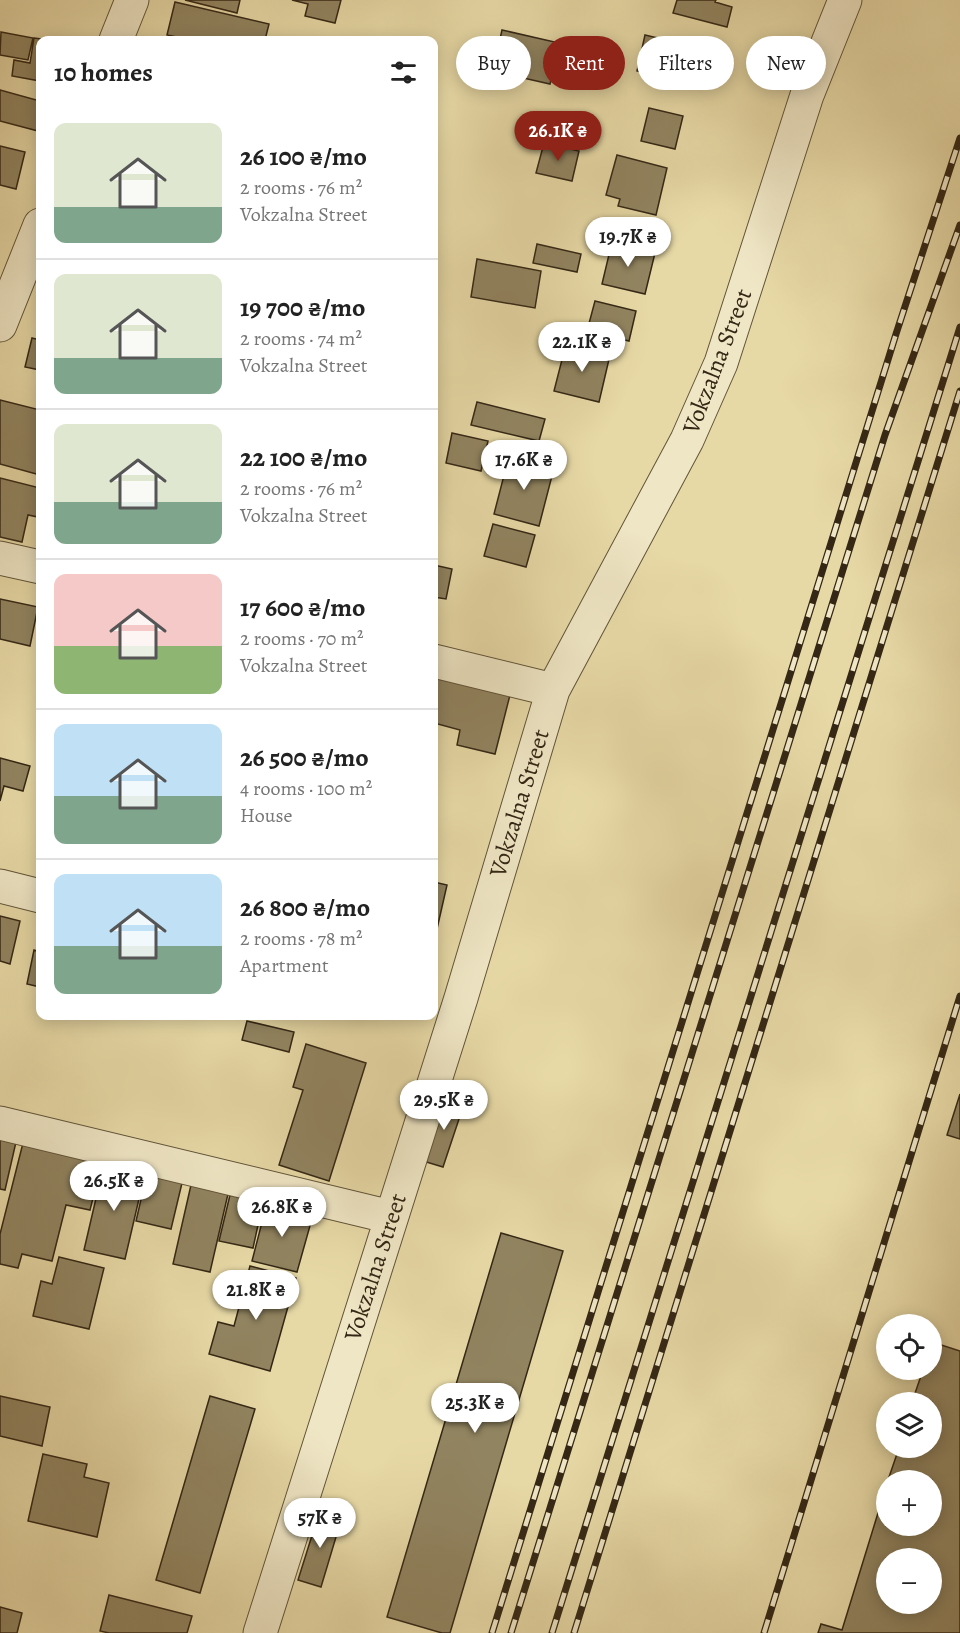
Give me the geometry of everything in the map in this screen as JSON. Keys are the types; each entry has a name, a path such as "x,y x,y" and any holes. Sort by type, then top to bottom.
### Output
{"street":[{"path":"118,36 132,0"},
{"name":"Vokzalna Street","path":"260,1633 391,1217 447,995 553,690 687,440 722,363 807,95 845,0"},
{"path":"0,325 36,235"},
{"path":"0,558 36,566"},
{"path":"438,661 553,690"},
{"path":"0,886 36,895"},
{"path":"0,1123 391,1217"}],"building":[{"path":"185,0 240,0 237,13"},
{"path":"292,0 341,0 335,23 305,16 308,4"},
{"path":"677,0 716,0 715,2 732,7 727,27 673,13"},
{"path":"175,2 269,24 266,36 167,35"},
{"path":"502,30 528,36 501,36"},
{"path":"1,32 33,38 28,60 0,55"},
{"path":"531,37 543,39 543,82 531,80"},
{"path":"34,38 36,38 36,80 12,76 14,60 30,63"},
{"path":"0,90 36,100 36,130 0,121"},
{"path":"649,108 683,116 675,149 641,141"},
{"path":"544,143 579,151 572,181 536,173"},
{"path":"0,146 25,152 16,189 0,185"},
{"path":"617,155 667,168 656,215 618,206 620,199 606,195"},
{"path":"612,242 655,253 645,294 602,284"},
{"path":"537,244 581,254 577,272 533,263"},
{"path":"477,259 541,271 535,308 471,297"},
{"path":"595,301 636,311 629,341 587,331"},
{"path":"32,338 36,339 36,369 25,367"},
{"path":"566,344 610,355 599,402 554,391"},
{"path":"0,400 36,409 36,474 0,464"},
{"path":"477,402 545,419 539,441 471,425"},
{"path":"452,433 488,441 481,471 446,463"},
{"path":"509,456 554,468 539,526 494,514"},
{"path":"0,478 36,487 36,517 28,515 22,542 0,537"},
{"path":"493,524 535,535 526,567 484,556"},
{"path":"438,566 452,569 446,599 438,598"},
{"path":"0,599 36,607 30,646 0,639"},
{"path":"438,677 510,695 495,754 457,745 460,730 438,724"},
{"path":"0,758 30,766 23,791 4,786 0,801"},
{"path":"438,883 447,885 438,924"},
{"path":"0,916 20,921 10,964 0,961"},
{"path":"34,950 36,951 36,986 27,984"},
{"path":"247,1021 294,1032 289,1052 242,1040"},
{"path":"306,1044 366,1063 329,1181 279,1165 303,1090 293,1087"},
{"path":"445,1094 465,1101 443,1167 423,1161"},
{"path":"960,1094 960,1139 947,1135"},
{"path":"0,1138 16,1142 5,1190 0,1189"},
{"path":"23,1143 102,1163 90,1210 66,1205 52,1261 22,1254 18,1268 0,1264 0,1234"},
{"path":"104,1164 145,1173 125,1259 84,1250"},
{"path":"147,1174 182,1183 171,1229 136,1221"},
{"path":"191,1185 228,1194 210,1272 173,1264"},
{"path":"230,1195 263,1202 253,1248 219,1241"},
{"path":"267,1203 313,1215 297,1272 252,1261"},
{"path":"501,1233 563,1251 450,1633 442,1633 387,1617"},
{"path":"59,1257 104,1268 89,1329 33,1316 41,1281 52,1284"},
{"path":"250,1266 296,1278 270,1371 209,1354 218,1322 234,1326"},
{"path":"942,1345 960,1351 960,1633 818,1633 821,1624 842,1630 876,1520 876,1536 942,1536 942,1470 891,1470 896,1458 942,1458 942,1392 915,1392 920,1380 942,1380"},
{"path":"0,1396 50,1407 42,1446 0,1436"},
{"path":"210,1396 255,1409 200,1593 156,1580"},
{"path":"43,1454 87,1464 84,1477 109,1483 97,1537 28,1521"},
{"path":"320,1510 342,1517 321,1587 298,1580"},
{"path":"109,1595 192,1616 187,1633 100,1631"},
{"path":"0,1607 22,1613 17,1633 0,1633"}],"railway":[{"path":"492,1633 896,334 960,138"},
{"path":"511,1633 885,435 960,225"},
{"path":"552,1633 960,327"},
{"path":"574,1633 960,391"},
{"path":"764,1633 960,996"}]}
